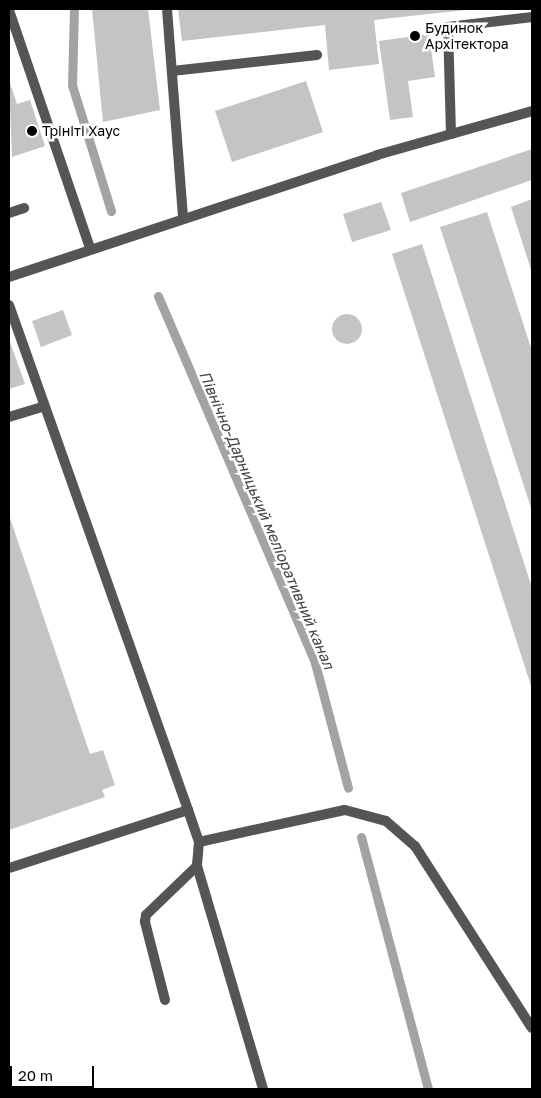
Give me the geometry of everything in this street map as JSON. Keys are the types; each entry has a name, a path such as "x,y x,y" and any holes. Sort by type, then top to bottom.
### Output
{"lane":[{"path":"167,9 183,218"},
{"path":"9,10 90,248"},
{"path":"451,134 448,27 532,17"},
{"path":"172,71 317,55"},
{"path":"9,277 183,218 532,110"},
{"path":"9,213 24,208"},
{"path":"9,305 199,842 197,866 263,1089"},
{"path":"9,417 44,406"},
{"path":"9,868 188,810"},
{"path":"199,842 344,810 386,821 415,846 532,1028"},
{"path":"165,1000 144,922 146,915 197,866"}],"building":[{"path":"92,9 148,9 160,110 103,122"},
{"path":"178,9 466,10 374,20 379,64 329,70 325,25 182,41"},
{"path":"429,34 435,77 408,81 413,117 390,120 379,41"},
{"path":"9,80 17,104 30,100 45,146 12,157"},
{"path":"306,81 323,132 232,162 215,111"},
{"path":"532,149 532,180 410,222 401,193"},
{"path":"532,199 532,273 511,207"},
{"path":"381,202 391,230 352,242 343,214"},
{"path":"487,212 532,351 532,511 440,227"},
{"path":"422,244 532,588 532,689 392,254"},
{"path":"63,310 72,335 41,347 32,321"},
{"path":"347,314 358,318 362,329 358,340 347,344 336,340 332,329 336,318"},
{"path":"9,339 25,384 9,389"},
{"path":"9,515 90,754 103,750 115,785 102,790 105,797 9,830"}],"waterway":[{"name":"Північно-Дарницький меліоративний канал","path":"74,9 72,85 111,211"},
{"name":"Північно-Дарницький меліоративний канал","path":"158,296 315,663 348,788"},
{"name":"Північно-Дарницький меліоративний канал","path":"361,837 428,1089"}],"place":[{"name":"Будинок Архітектора","path":"415,36"},
{"name":"Трініті Хаус","path":"32,131"}]}
